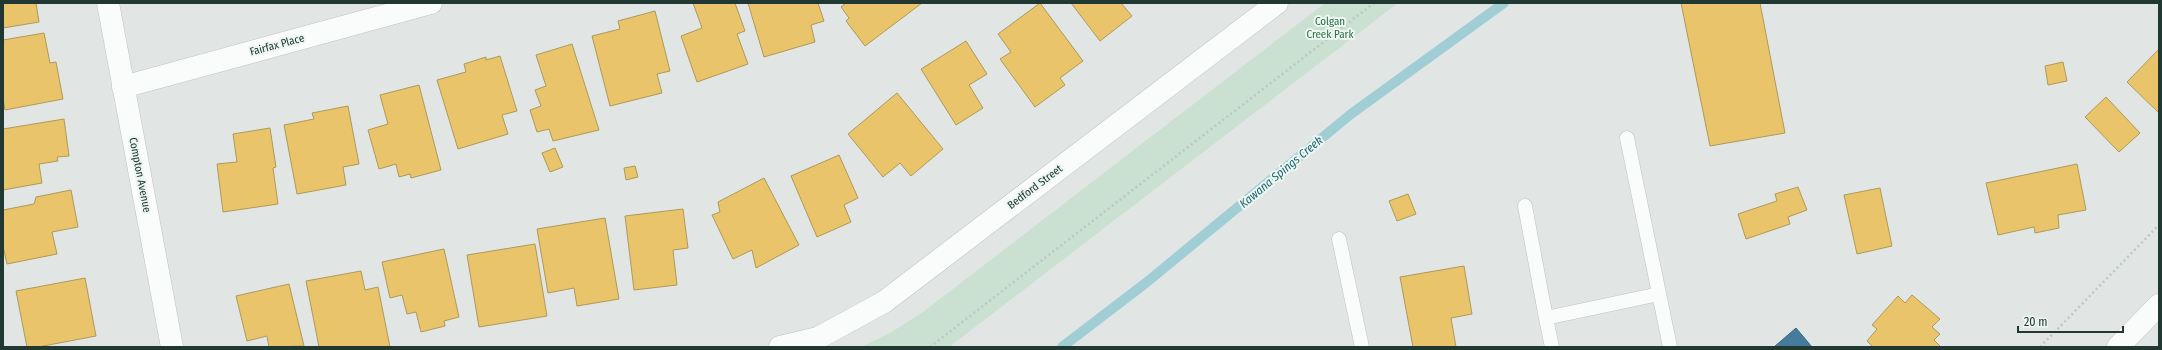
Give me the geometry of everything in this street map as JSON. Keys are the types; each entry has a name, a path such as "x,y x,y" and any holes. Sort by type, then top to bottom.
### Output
{"street":[{"name":"Compton Avenue","path":"108,3 172,347"},
{"name":"Fairfax Place","path":"123,87 431,3"},
{"name":"Bedford Street","path":"780,347 818,338 884,302 1277,3"},
{"path":"2118,347 2159,305"}],"lane":[{"path":"1627,138 1670,347"},
{"path":"1525,206 1552,347"},
{"path":"1339,239 1362,347"},
{"path":"1546,318 1659,294"}],"path":[{"path":"930,347 1374,3"},
{"path":"2040,347 2159,225"}],"green space":[{"name":"Colgan Creek Park","path":"1325,3 1398,3 949,347 861,347 890,333 923,312"}],"building: Homes":[{"path":"3,3 36,3 39,22 3,28"},
{"path":"693,3 735,3 745,31 737,34 748,64 697,82 681,36 702,28"},
{"path":"748,3 818,3 824,21 811,25 815,42 764,57"},
{"path":"846,3 922,3 865,46 846,21 849,18 841,7"},
{"path":"1040,3 1083,61 1060,78 1065,85 1035,107 1000,59 1011,52 998,34"},
{"path":"1071,3 1121,3 1132,16 1100,41"},
{"path":"1681,3 1760,3 1785,133 1710,146"},
{"path":"655,11 670,71 657,74 662,93 610,106 592,36 620,29 618,21"},
{"path":"44,33 50,63 56,62 63,99 5,110 3,99 3,40"},
{"path":"966,41 987,74 969,85 983,108 956,125 921,69"},
{"path":"572,44 599,130 553,141 549,129 537,132 530,110 541,106 535,90 546,86 536,55"},
{"path":"2159,49 2159,113 2127,82"},
{"path":"500,56 517,111 502,115 508,134 458,149 437,80 466,72 464,64 486,57 486,60"},
{"path":"2063,62 2067,81 2048,85 2045,66"},
{"path":"419,85 441,170 411,178 410,174 399,177 396,164 379,169 368,130 388,124 380,95"},
{"path":"897,93 943,149 911,176 900,163 883,177 848,134"},
{"path":"2106,97 2140,133 2119,152 2085,117"},
{"path":"348,106 359,164 343,167 346,185 297,194 284,125 314,119 312,113"},
{"path":"64,119 69,156 57,157 58,161 39,164 42,183 3,190 3,129"},
{"path":"270,128 276,167 273,168 278,204 223,212 217,164 237,162 233,134"},
{"path":"555,148 563,167 550,172 542,153"},
{"path":"839,155 858,198 844,205 851,222 817,237 791,176"},
{"path":"2077,164 2086,210 2058,215 2059,228 2035,233 2034,227 1998,235 1986,183"},
{"path":"635,166 638,177 626,180 624,168"},
{"path":"764,178 799,245 756,268 752,250 733,259 712,215 720,212 718,202"},
{"path":"1798,187 1807,210 1788,217 1790,224 1746,239 1738,214 1777,201 1775,194"},
{"path":"1880,188 1892,246 1857,254 1844,195"},
{"path":"71,190 78,227 52,232 57,254 7,264 3,246 3,210 34,204 36,197"},
{"path":"1408,194 1416,214 1397,221 1389,201"},
{"path":"683,209 688,248 673,250 677,285 634,290 625,216"},
{"path":"605,218 619,299 577,306 574,288 548,293 537,229"},
{"path":"535,244 547,316 479,327 467,255"},
{"path":"444,249 459,317 444,321 445,326 421,332 416,312 407,314 402,295 390,298 382,262"},
{"path":"1464,266 1472,314 1451,318 1456,347 1413,347 1400,277"},
{"path":"361,271 365,290 378,287 390,347 319,347 306,281"},
{"path":"85,278 96,336 38,347 27,347 16,291"},
{"path":"289,284 304,346 269,347 267,336 247,341 236,296"},
{"path":"1912,295 1940,319 1932,327 1940,334 1934,340 1941,347 1873,347 1867,341 1877,329 1872,325 1898,296 1905,303"}],"building: Public":[{"path":"1796,328 1812,347 1774,347"}],"waterway":[{"name":"Kawana Spings Creek","path":"1062,347 1147,282 1351,114 1504,3"}]}
